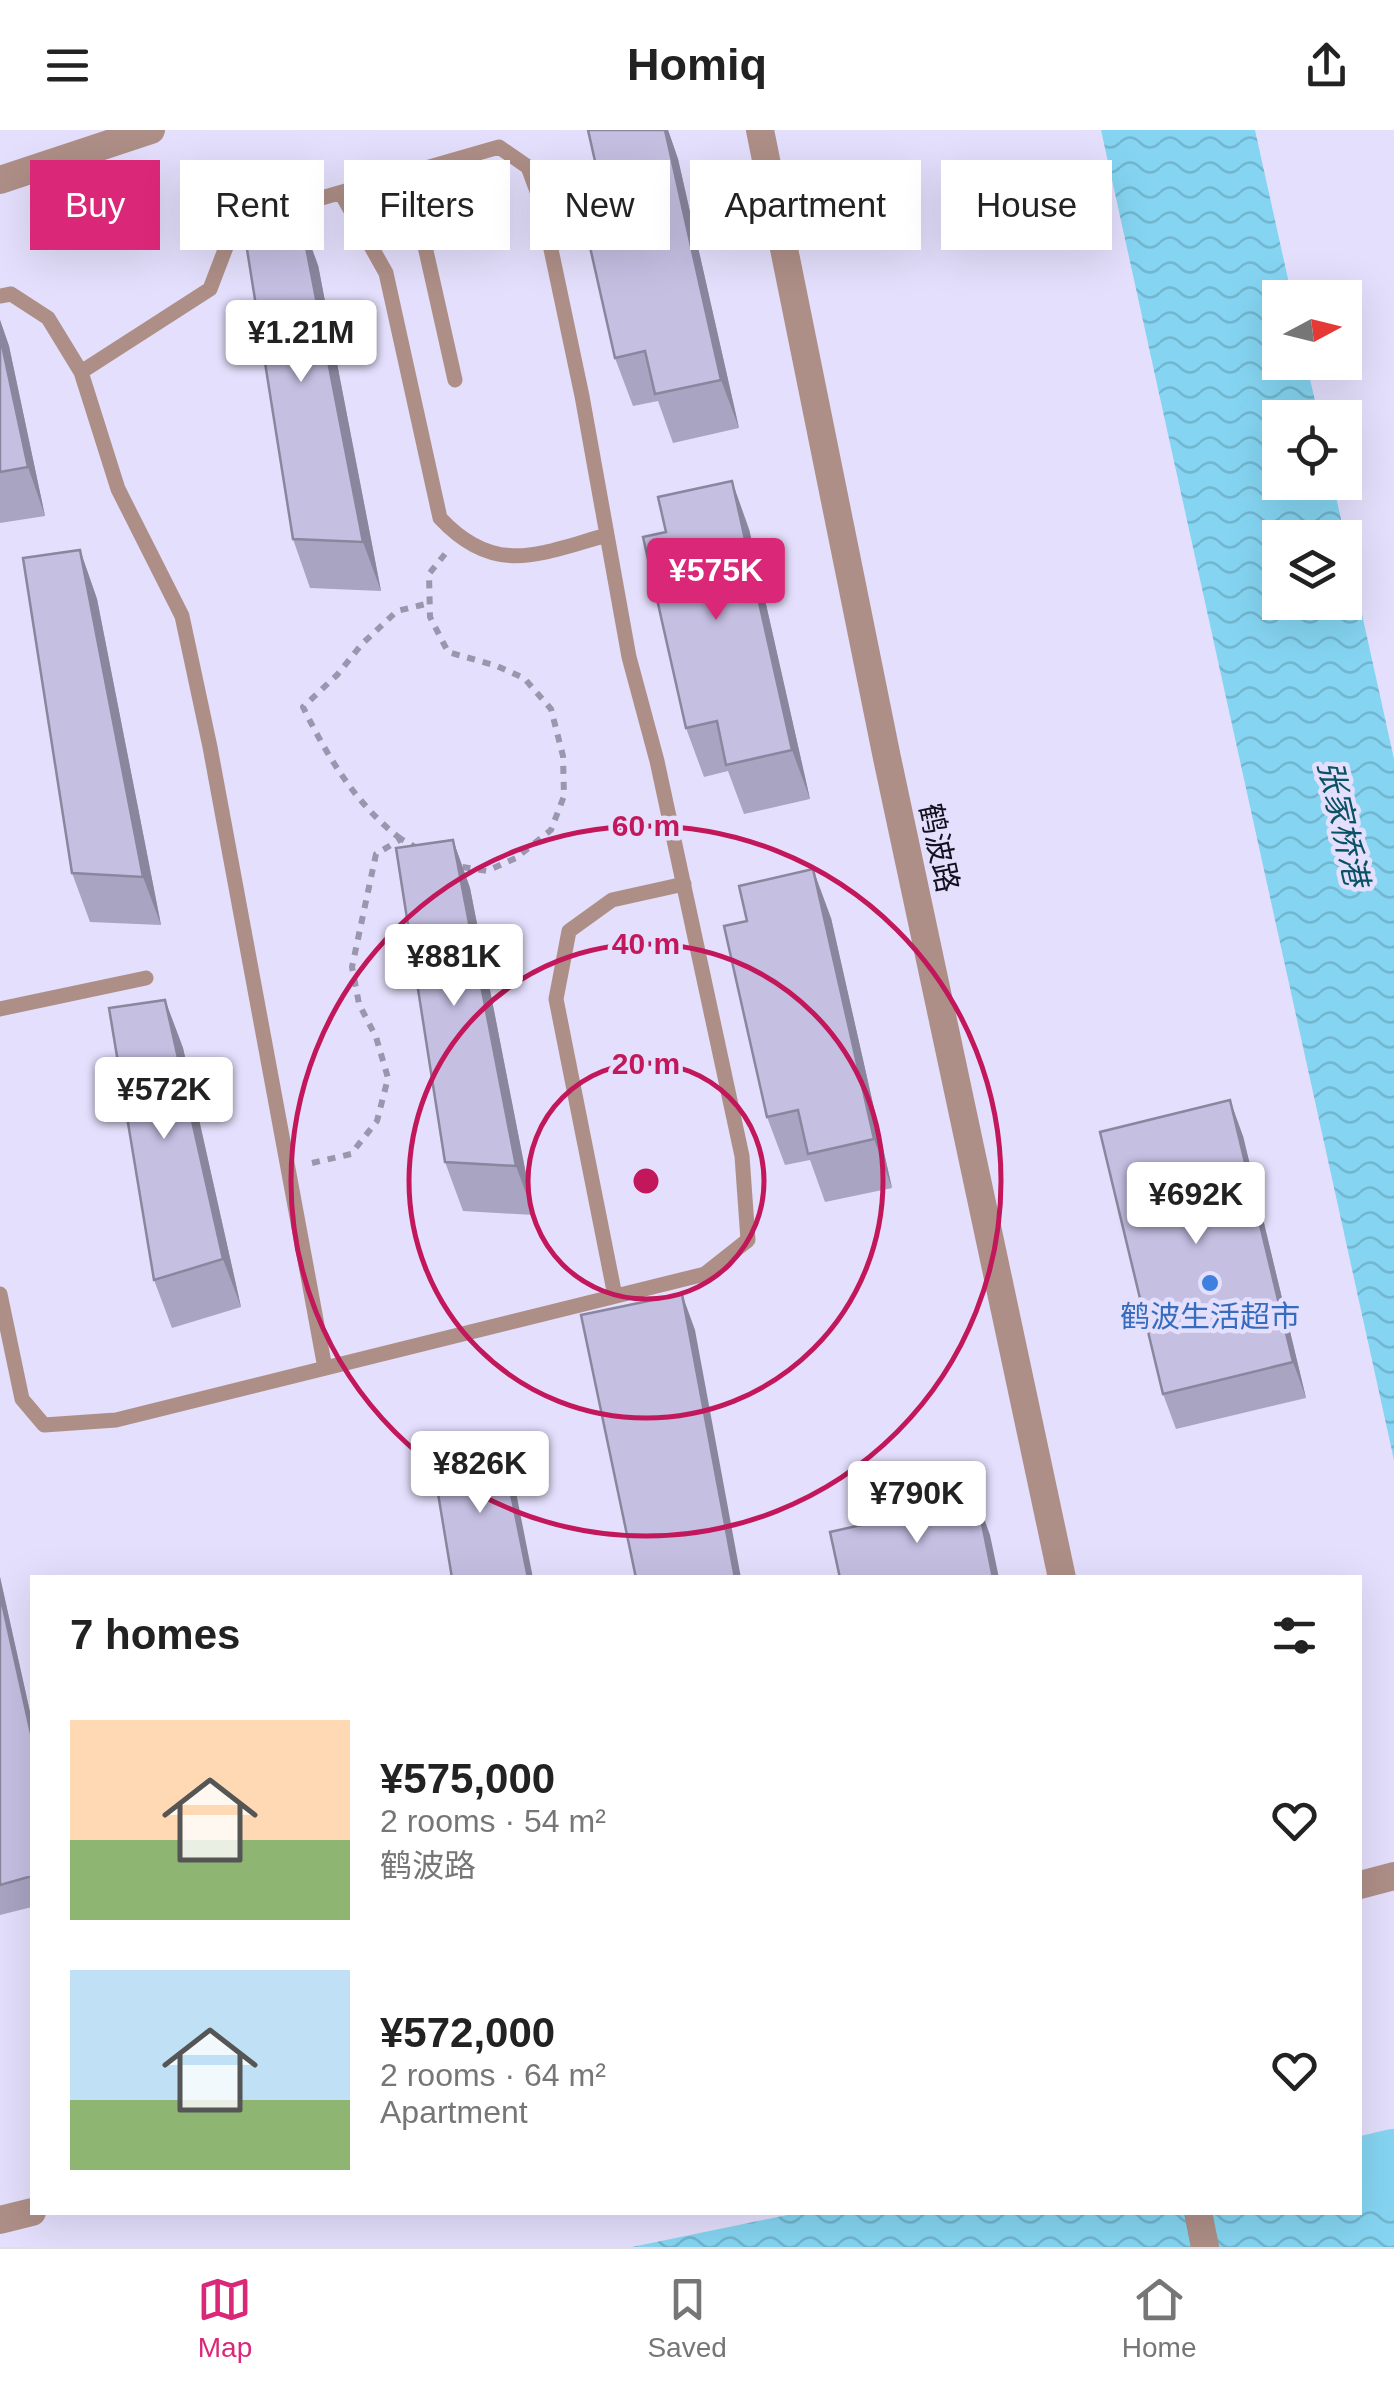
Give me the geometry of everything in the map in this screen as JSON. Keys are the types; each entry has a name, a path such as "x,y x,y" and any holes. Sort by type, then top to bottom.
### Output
{"street":[{"path":"0,180 151,130"},
{"name":"鹤波路","path":"760,130 886,758 1061,1575"},
{"path":"1362,1884 1394,1876"},
{"path":"0,2220 30,2212"},
{"path":"1199,2215 1206,2247"}],"lane":[{"path":"0,1294 22,1399 44,1426 116,1420 705,1274 748,1240 742,1156 684,884 629,657 582,396 541,202 528,167 499,147 459,160"},
{"path":"82,372 210,289 228,242 250,224 342,193 386,273 440,518 458,537 496,557 540,553 607,536"},
{"path":"426,250 455,380"},
{"path":"0,296 11,294 48,318 82,372 118,489 182,616 326,1368"},
{"path":"615,1296 556,998 569,931 612,900 684,884"},
{"path":"0,1008 146,978"}],"path":[{"path":"448,865 487,871 516,858 550,830 564,796 563,756 551,709 524,678 448,652 430,616 429,574 458,537"},
{"path":"424,852 381,824 348,784 302,707 398,611 430,603"},
{"path":"288,1170 352,1154 377,1122 388,1078 376,1037 359,1004 352,967 376,854 401,839"}],"water":[{"name":"张家桥港","path":"1101,130 1255,130 1288,280 1262,280 1262,380 1310,380 1315,400 1262,400 1262,500 1337,500 1341,520 1262,520 1262,620 1362,620 1362,614 1394,759 1394,1460 1112,180 1112,160 1108,160"},
{"path":"1362,2181 1394,2191 1394,2247 632,2247 787,2215 1362,2215"}],"building":[{"path":"588,130 665,130 721,380 655,394 645,351 615,358 591,250 670,250 670,160 595,160"},
{"path":"247,250 307,250 363,542 293,539"},
{"path":"0,336 28,467 0,472"},
{"path":"732,481 792,750 726,765 717,721 686,728 643,537 666,532 658,497"},
{"path":"80,550 143,877 72,873 23,558"},
{"path":"453,840 516,1166 445,1162 396,848"},
{"path":"813,869 874,1139 808,1154 798,1110 767,1117 724,926 747,921 739,886"},
{"path":"165,1000 223,1259 154,1280 109,1008"},
{"name":"鹤波生活超市","path":"1230,1100 1293,1362 1163,1394 1100,1132"},
{"path":"682,1294 734,1575 635,1575 581,1315"},
{"path":"501,1444 527,1575 452,1575 433,1463"},
{"path":"977,1499 992,1575 839,1575 830,1532"},
{"path":"0,1594 30,1729 30,1877 0,1885"}],"waterway":[{"path":"1362,2172 1394,2164"}],"place":[{"name":"鹤波生活超市","path":"1210,1283"}]}
